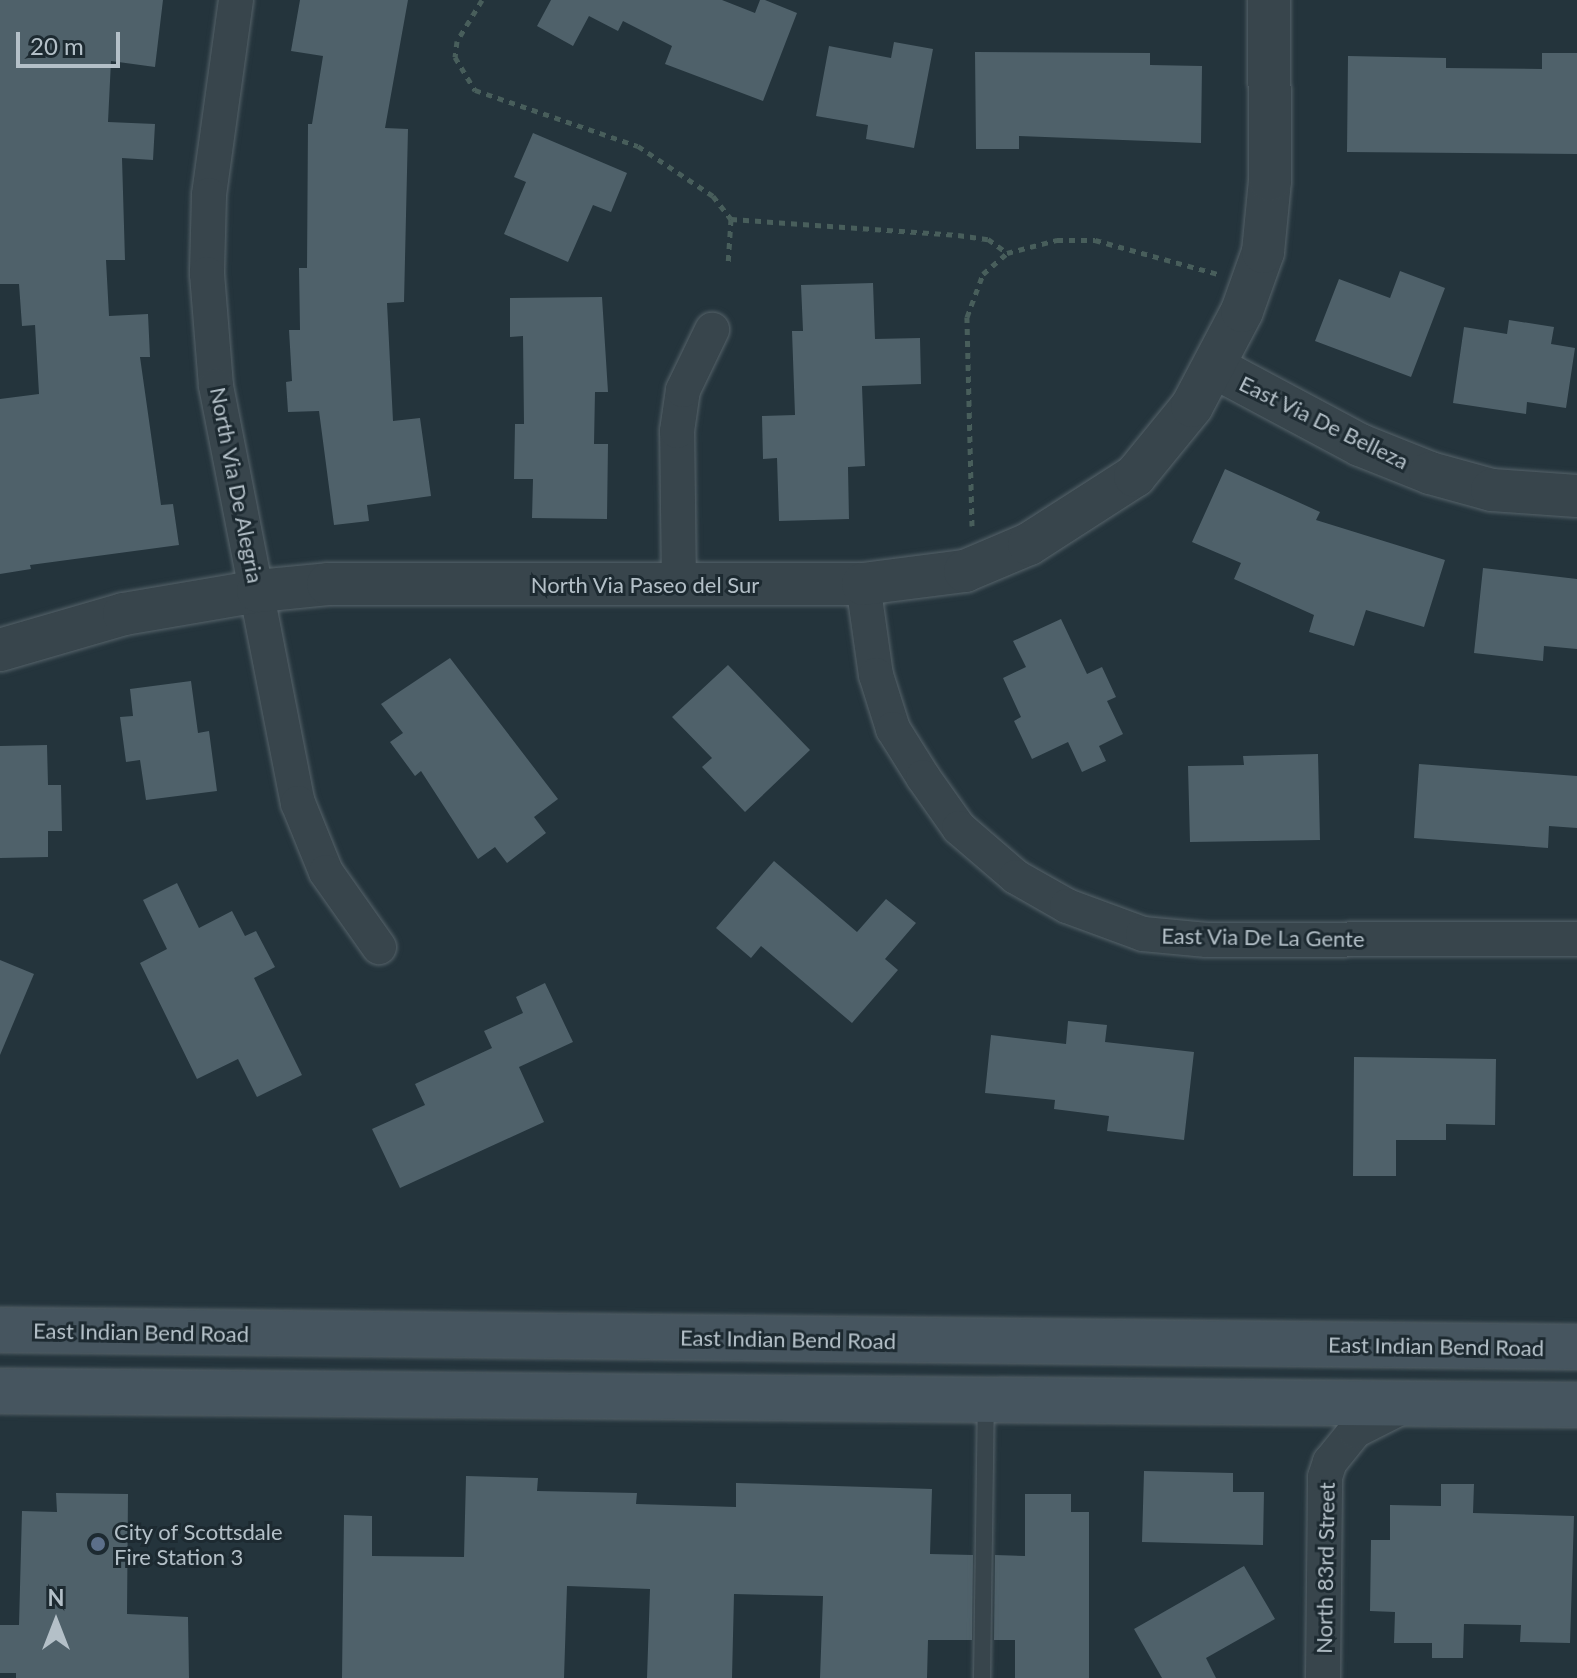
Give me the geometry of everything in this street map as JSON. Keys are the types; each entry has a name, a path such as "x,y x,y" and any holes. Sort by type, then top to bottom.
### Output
{"main road":[{"name":"East Indian Bend Road","path":"0,1330 1577,1347"},
{"path":"0,1391 1577,1405"}],"street":[{"name":"North Via De Alegria","path":"236,0 209,195 207,274 216,386 298,803 326,872 379,947"},
{"path":"1214,367 1263,252 1273,138 1269,0"},
{"path":"679,586 677,431 683,390 712,330"},
{"name":"North Via Paseo del Sur","path":"0,650 124,614 258,591 328,584 863,584 965,571 1078,517 1135,476 1192,406 1214,367"},
{"name":"East Via De Belleza","path":"1214,367 1360,445 1430,473 1492,490 1577,496"},
{"name":"East Via De La Gente","path":"863,584 876,675 893,729 923,777 959,828 1016,877 1067,906 1143,934 1207,940 1577,939"},
{"name":"North 83rd Street","path":"1323,1678 1325,1477 1336,1449 1355,1431 1408,1404"}],"lane":[{"path":"982,1678 986,1400"}],"path":[{"path":"482,0 457,41 455,57 475,90 638,146 713,196 731,219 728,266"},
{"path":"731,219 958,235 988,239 1007,253"},
{"path":"972,529 967,317 983,274 1007,253 1057,240 1095,240 1218,274"}],"building":[{"path":"0,0 163,0 155,67 111,61 108,122 155,124 153,160 122,158 125,260 106,260 109,316 148,314 150,357 140,357 161,505 173,504 179,545 30,565 31,569 0,574 0,399 39,394 35,325 22,326 19,284 0,284"},
{"path":"300,0 408,0 385,128 408,129 404,302 387,303 393,421 420,418 431,496 367,505 369,521 334,525 319,411 288,412 286,382 292,381 289,330 300,330 299,268 307,268 308,124 312,124 323,56 291,51"},
{"path":"551,0 722,0 755,13 760,0 765,0 797,13 763,101 665,64 672,46 623,21 618,31 589,16 573,46 537,26"},
{"path":"894,42 933,49 914,148 866,139 868,125 816,116 829,46 891,58"},
{"path":"975,52 1150,53 1150,65 1202,66 1201,143 1019,136 1019,149 976,149"},
{"path":"1542,53 1577,53 1577,154 1347,152 1348,56 1446,58 1446,68 1542,69"},
{"path":"533,133 627,173 611,212 593,205 568,262 504,234 526,182 514,177"},
{"path":"1400,271 1445,288 1411,377 1315,341 1339,279 1390,298"},
{"path":"873,283 875,339 920,338 921,384 862,386 865,466 848,467 849,519 779,521 777,458 763,459 762,416 795,415 792,331 803,331 801,285"},
{"path":"602,297 608,392 595,392 594,444 608,444 607,519 532,518 533,479 514,479 515,424 524,424 523,336 510,337 510,298"},
{"path":"1509,320 1554,327 1551,344 1575,348 1566,408 1527,402 1526,414 1453,403 1464,327 1507,334"},
{"path":"1225,469 1320,512 1316,520 1445,560 1424,627 1366,610 1354,646 1309,632 1314,615 1234,579 1241,563 1192,542"},
{"path":"1483,568 1577,579 1577,649 1544,646 1543,661 1474,653"},
{"path":"1061,619 1087,674 1102,667 1116,697 1107,701 1123,734 1099,746 1106,761 1082,772 1068,742 1032,759 1014,721 1021,717 1003,678 1026,667 1013,641"},
{"path":"450,658 558,799 534,817 546,833 507,863 495,847 478,859 421,771 415,776 390,742 403,733 381,704"},
{"path":"728,665 810,750 745,812 702,767 712,758 672,717"},
{"path":"191,681 198,733 209,731 217,791 146,800 140,760 126,762 120,717 133,716 130,689"},
{"path":"47,745 48,785 61,785 62,831 48,831 48,857 0,858 0,746"},
{"path":"1318,754 1320,840 1190,842 1188,766 1244,765 1243,756"},
{"path":"1419,764 1577,776 1577,828 1549,826 1548,848 1414,838"},
{"path":"774,861 857,932 886,899 916,923 885,959 898,970 852,1023 761,946 751,958 716,928"},
{"path":"177,883 199,928 232,911 245,936 256,931 275,967 254,978 302,1075 257,1097 238,1059 197,1079 140,963 167,949 143,900"},
{"path":"0,960 34,974 0,1055"},
{"path":"545,983 573,1042 519,1067 544,1122 400,1188 372,1129 425,1105 415,1084 492,1048 484,1031 523,1013 516,997"},
{"path":"1068,1021 1107,1025 1105,1042 1194,1052 1184,1140 1107,1131 1109,1116 1054,1109 1055,1100 985,1093 991,1035 1066,1044"},
{"path":"1354,1057 1496,1059 1495,1125 1446,1124 1446,1140 1396,1140 1396,1176 1353,1176"},
{"path":"1144,1471 1233,1473 1233,1492 1264,1492 1263,1545 1142,1542"},
{"path":"466,1476 538,1478 537,1491 637,1493 636,1504 736,1507 736,1483 932,1489 930,1554 973,1555 972,1640 928,1640 927,1678 820,1678 823,1596 734,1594 732,1678 647,1678 650,1589 567,1586 564,1678 342,1678 344,1515 372,1516 372,1556 464,1557"},
{"path":"1441,1484 1474,1484 1473,1513 1574,1516 1570,1643 1520,1642 1521,1625 1464,1624 1463,1658 1432,1658 1432,1643 1394,1643 1395,1612 1370,1611 1371,1540 1390,1540 1390,1505 1441,1506"},
{"path":"56,1493 128,1494 127,1614 188,1617 189,1678 16,1678 16,1673 0,1673 0,1625 19,1625 22,1511 57,1512"},
{"path":"1025,1494 1071,1494 1071,1512 1089,1512 1089,1678 1015,1678 1015,1640 994,1640 995,1555 1025,1556"},
{"path":"1244,1566 1275,1619 1206,1658 1216,1678 1162,1678 1134,1629"}],"place":[{"name":"City of Scottsdale Fire Station 3","path":"98,1544"}]}
